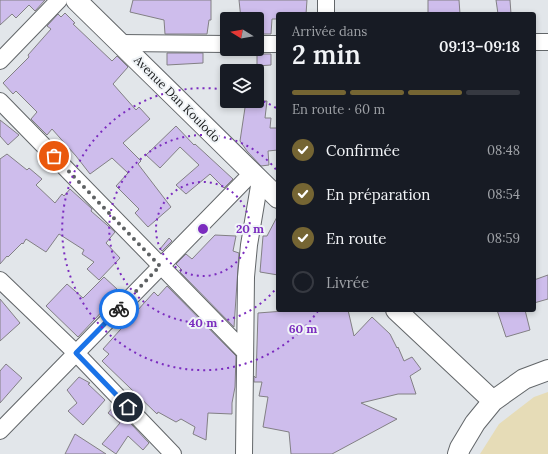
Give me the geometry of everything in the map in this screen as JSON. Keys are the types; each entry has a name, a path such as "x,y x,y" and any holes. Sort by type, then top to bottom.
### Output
{"street":[{"path":"0,61 59,0"},
{"name":"Avenue Dan Koulodo","path":"76,0 276,196"},
{"path":"326,0 326,12"},
{"path":"536,42 548,42"},
{"path":"120,43 220,44"},
{"path":"264,44 276,44"},
{"path":"0,101 244,351"},
{"path":"0,432 160,266 256,176"},
{"path":"244,454 244,351 247,260 256,176"},
{"path":"0,280 76,353 173,454"},
{"path":"398,312 493,401"},
{"path":"458,454 474,423 493,401 524,379 548,370"}],"sand":[{"path":"548,392 548,454 480,454 499,424 534,397"}],"building":[{"path":"0,0 45,0 35,11 29,5 16,18 12,14 0,25"},
{"path":"133,0 211,0 211,20 209,20 207,34 165,34 164,20 130,12"},
{"path":"239,0 307,0 306,12 276,12 276,19 272,19 271,34 264,34 264,12 240,12"},
{"path":"428,0 459,0 460,12 428,12"},
{"path":"496,0 510,0 511,12 498,12"},
{"path":"65,13 75,23 73,24 112,61 117,56 128,67 113,84 136,110 139,107 150,119 123,143 141,161 138,164 171,207 148,227 135,213 139,209 116,186 128,173 112,158 90,174 52,129 47,135 31,119 37,112 16,91 13,94 3,83 29,57 28,55 51,29 47,26 58,14 61,17"},
{"path":"167,53 203,53 203,63 167,65"},
{"path":"271,54 271,65 257,64 257,56"},
{"path":"264,101 267,101 265,118 271,118 270,128 276,128 276,150 268,151 269,165 261,166 240,141 245,108 264,108"},
{"path":"0,120 19,135 8,145 0,136"},
{"path":"176,126 194,145 195,144 233,179 224,188 210,174 186,194 176,185 199,165 180,147 160,168 146,155"},
{"path":"7,154 27,170 29,168 42,179 36,185 55,203 62,194 64,196 70,189 92,209 91,211 115,232 106,243 120,258 99,280 87,269 94,262 82,254 84,250 59,234 46,252 26,239 23,244 22,243 8,257 7,256 0,264 0,159"},
{"path":"276,219 276,275 260,272 263,236 267,236"},
{"path":"215,235 236,236 233,251 239,253 234,327 180,272 182,270 176,264 186,254 192,259"},
{"path":"169,238 172,241 162,251 160,249"},
{"path":"548,275 548,299 536,302 536,279"},
{"path":"104,277 117,289 107,300 110,303 78,337 46,306 67,284 83,298"},
{"path":"167,286 236,356 232,414 208,413 206,440 193,434 195,427 181,419 176,422 158,412 157,414 102,361 109,354 103,349 154,292 158,296"},
{"path":"0,299 20,323 0,341"},
{"path":"348,312 354,336 372,317 390,334 404,361 412,357 421,369 410,376 416,394 398,394 361,403 397,419 332,454 291,454 289,432 263,427 268,397 259,396 262,382 254,382 254,376 256,378 258,313"},
{"path":"498,312 526,312 530,330 506,337"},
{"path":"6,364 22,378 0,403 0,371"},
{"path":"79,377 90,383 88,384 105,400 83,425 68,411 77,403 67,390"},
{"path":"114,406 149,443 143,450 128,436 116,454 102,444 120,423 108,413"},
{"path":"75,434 106,454 65,454"}],"way so far":[{"path":"54,156 160,266 119,309"}],"route":[{"path":"119,309 76,353 128,407"}]}
